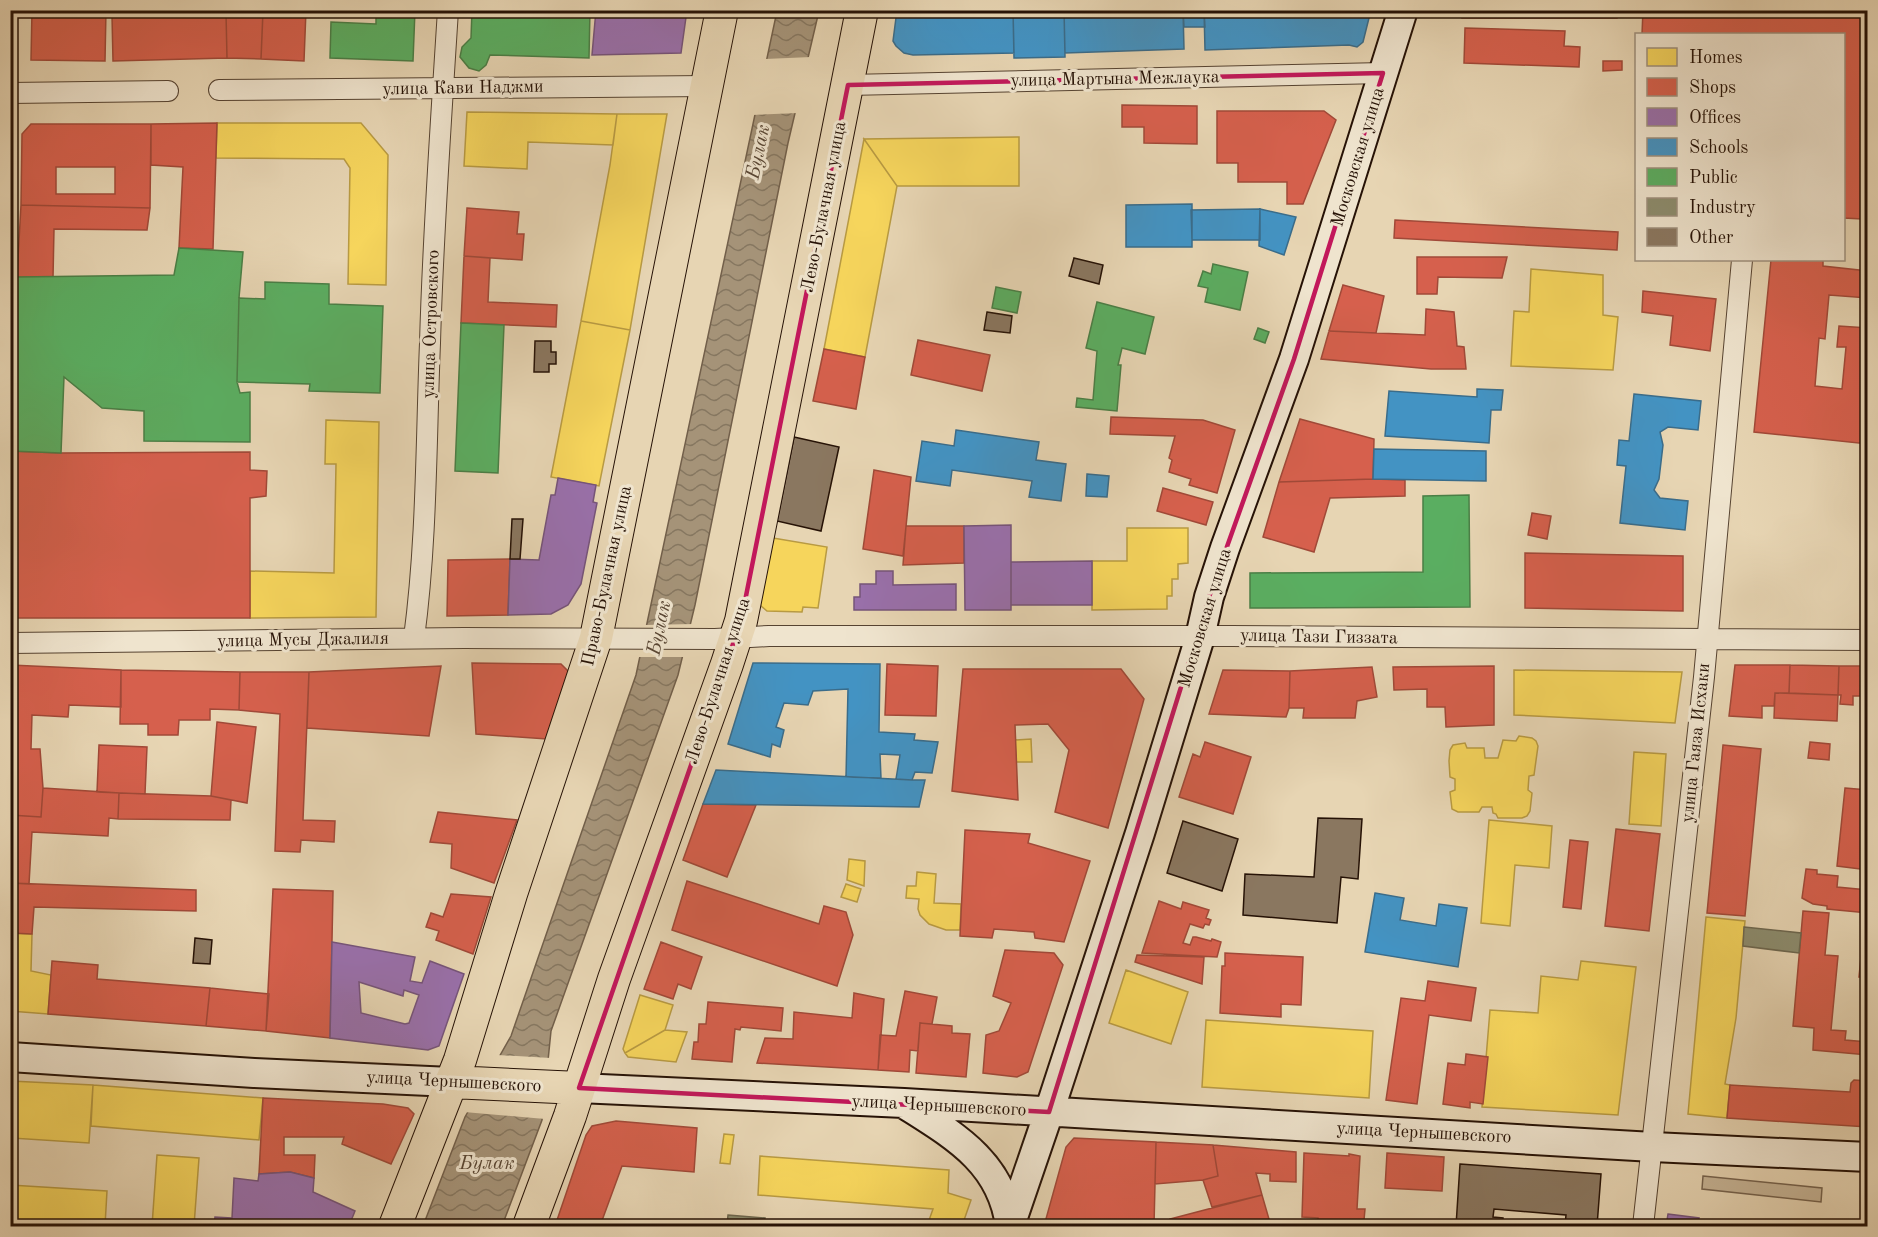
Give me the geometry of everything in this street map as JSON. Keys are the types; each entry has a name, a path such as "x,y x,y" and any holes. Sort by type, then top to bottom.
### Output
{"main road":[{"name":"Право-Булачная улица","path":"395,1227 463,1082 460,1060 511,894 607,638 722,10"},
{"name":"Лево-Булачная улица","path":"529,1227 568,1087 614,980 725,639 741,621 862,10"},
{"name":"Московская улица","path":"1010,1226 1140,833 1200,637 1209,597 1294,359 1403,10"},
{"name":"улица Чернышевского","path":"10,1057 254,1073 904,1104 1653,1147 1868,1157"},
{"path":"904,1104 948,1132 989,1169 1003,1193 1010,1226"}],"street":[{"name":"улица Островского","path":"414,638 418,612 436,191 448,10"},
{"name":"улица Мартына Межлаука","path":"848,85 1383,73"},
{"name":"улица Кави Наджми","path":"219,90 707,86"},
{"path":"10,93 168,91"},
{"name":"улица Гаяза Исхаки","path":"1643,1227 1707,640 1742,261"},
{"name":"улица Тази Гиззата","path":"725,639 769,636 1868,640"},
{"name":"улица Мусы Джалиля","path":"11,644 414,638 725,639"}],"highlighted area":[{"path":"1383,73 1294,359 1209,597 1049,1112 579,1088 741,621 848,85"}],"shaded area":[{"path":"1703,1176 1822,1188 1821,1202 1702,1189"}],"water":[{"name":"Булак","path":"777,11 819,11 788,143 695,605 678,675 551,1031 542,1120 502,1226 423,1226 465,1117 511,1036 636,675"}],"pier":[{"path":"811,57 798,113 752,115 765,59"},
{"path":"694,624 685,657 636,657 644,625"},
{"path":"497,1055 551,1058 545,1119 464,1112"}],"building: Homes":[{"path":"467,112 617,114 613,145 528,142 527,169 464,166"},
{"path":"617,114 667,114 630,330 581,321 610,165"},
{"path":"217,123 361,123 388,155 386,285 348,284 350,168 344,159 216,158"},
{"path":"1019,137 1019,186 897,186 864,139"},
{"path":"864,139 897,186 865,357 824,349"},
{"path":"1531,269 1603,275 1603,315 1618,317 1613,370 1511,366 1514,311 1529,312"},
{"path":"581,321 630,330 599,486 551,477"},
{"path":"326,420 379,422 376,617 250,618 250,571 334,573 336,464 325,464"},
{"path":"1127,528 1188,528 1188,563 1178,564 1178,579 1172,579 1172,596 1167,596 1167,609 1092,610 1092,561 1127,561"},
{"path":"773,538 827,547 818,608 803,607 802,612 767,611 759,603"},
{"path":"1514,670 1682,672 1675,723 1514,715"},
{"path":"1519,736 1532,738 1538,746 1534,775 1529,776 1528,790 1532,793 1530,811 1527,816 1498,818 1493,813 1492,807 1482,807 1479,812 1458,812 1452,809 1450,792 1455,790 1455,779 1450,777 1449,761 1453,745 1465,743 1467,748 1484,748 1485,758 1498,758 1503,740 1516,741"},
{"path":"1031,739 1032,762 1016,762 1015,740"},
{"path":"1634,752 1666,754 1661,826 1629,824"},
{"path":"1489,820 1552,826 1549,868 1515,865 1510,926 1481,923"},
{"path":"849,859 865,861 864,886 847,880"},
{"path":"917,872 936,874 934,903 961,904 960,930 946,930 929,924 920,915 919,899 906,898 907,886 916,886"},
{"path":"846,884 861,889 857,902 841,897"},
{"path":"1706,917 1745,921 1736,1018 1725,1084 1730,1085 1727,1118 1688,1114"},
{"path":"10,933 32,934 31,971 51,975 48,1014 10,1011"},
{"path":"1581,961 1636,967 1618,1115 1482,1107 1490,1010 1538,1013 1541,976 1578,980"},
{"path":"1126,970 1188,992 1171,1044 1109,1023"},
{"path":"640,995 673,1005 665,1030 625,1053 623,1049"},
{"path":"1206,1020 1373,1031 1369,1098 1202,1087"},
{"path":"665,1030 687,1032 676,1062 628,1057 625,1053"},
{"path":"10,1081 93,1085 89,1143 12,1138 10,1157"},
{"path":"93,1085 263,1098 259,1140 91,1126"},
{"path":"724,1134 734,1135 730,1164 720,1163"},
{"path":"157,1155 199,1158 194,1226 152,1226"},
{"path":"760,1156 949,1170 948,1193 971,1200 962,1226 927,1226 933,1209 758,1195"},
{"path":"10,1185 107,1191 105,1226 10,1224"}],"building: Shops":[{"path":"32,10 106,10 105,61 31,60"},
{"path":"226,10 263,10 263,12 226,13"},
{"path":"263,10 306,10 304,61 261,59"},
{"path":"1462,10 1617,10 1617,18 1462,18"},
{"path":"1643,10 1868,10 1862,219 1845,218 1845,33 1642,33"},
{"path":"263,12 261,59 227,58 226,13"},
{"path":"226,13 227,58 113,61 112,16"},
{"path":"1465,28 1565,31 1564,46 1580,47 1579,67 1464,63"},
{"path":"1603,61 1622,61 1622,70 1603,71"},
{"path":"1122,105 1197,106 1197,144 1144,143 1144,127 1122,127"},
{"path":"1217,111 1324,111 1336,120 1303,204 1287,204 1287,182 1238,182 1238,163 1217,163"},
{"path":"217,123 213,249 179,248 183,167 151,165 151,124"},
{"path":"31,124 151,124 150,208 21,205 22,134","holes":["56,167 115,167 115,194 56,194"]},
{"path":"21,205 150,208 147,230 54,229 53,278 17,277"},
{"path":"467,208 519,212 517,234 524,234 522,260 464,256"},
{"path":"1395,220 1618,232 1617,250 1394,238"},
{"path":"464,256 490,258 488,302 557,305 556,327 461,323"},
{"path":"1417,257 1507,257 1502,278 1438,277 1437,294 1417,294"},
{"path":"1771,261 1823,261 1823,266 1868,271 1868,298 1829,295 1825,339 1819,338 1815,386 1842,389 1846,347 1837,347 1839,326 1868,328 1868,347 1863,347 1861,372 1868,373 1868,444 1754,432"},
{"path":"1343,285 1384,296 1376,333 1329,331"},
{"path":"1643,291 1716,299 1710,351 1670,345 1673,316 1642,312"},
{"path":"1426,309 1454,312 1457,346 1464,347 1466,369 1431,369 1321,359 1329,331 1425,335"},
{"path":"918,340 990,355 982,391 911,375"},
{"path":"824,349 865,357 856,409 813,401"},
{"path":"1111,417 1203,420 1235,430 1217,493 1189,485 1191,479 1169,472 1172,460 1169,458 1175,436 1110,434"},
{"path":"1300,419 1374,439 1373,479 1279,482"},
{"path":"10,451 250,452 250,470 267,471 266,496 250,498 250,618 10,618"},
{"path":"874,470 911,477 903,556 863,549"},
{"path":"1405,480 1405,496 1330,498 1314,552 1263,537 1279,482"},
{"path":"1163,488 1213,502 1206,525 1157,511"},
{"path":"1532,513 1551,516 1547,539 1528,535"},
{"path":"906,526 964,526 964,563 903,565"},
{"path":"1525,553 1683,556 1683,611 1525,608"},
{"path":"510,559 508,615 447,616 448,560"},
{"path":"472,663 561,664 570,673 547,739 476,734"},
{"path":"887,664 938,666 936,716 885,715"},
{"path":"10,665 121,670 121,707 69,705 68,717 32,715 31,749 40,749 43,788 41,817 10,815"},
{"path":"1735,665 1790,665 1789,693 1775,693 1774,706 1762,706 1762,718 1729,716"},
{"path":"1790,665 1839,666 1838,695 1789,693"},
{"path":"441,666 429,736 307,728 309,672"},
{"path":"1494,666 1494,725 1446,727 1445,707 1427,707 1427,689 1394,690 1393,667"},
{"path":"1839,666 1868,666 1868,696 1853,696 1853,705 1840,704"},
{"path":"1372,667 1377,697 1357,701 1355,718 1303,718 1304,708 1289,708 1290,671"},
{"path":"963,669 1121,669 1144,699 1108,828 1055,812 1069,750 1048,724 1015,725 1018,800 952,791"},
{"path":"121,670 240,672 239,710 210,709 210,720 179,720 178,735 148,735 148,724 120,724"},
{"path":"1223,670 1290,671 1289,708 1286,717 1209,714"},
{"path":"240,672 309,672 303,820 335,821 334,842 301,840 300,852 275,851 280,714 239,710"},
{"path":"1775,693 1838,695 1837,721 1774,718"},
{"path":"217,722 256,727 247,803 211,796"},
{"path":"1205,742 1251,757 1233,814 1179,797 1193,754 1200,757"},
{"path":"1810,742 1830,744 1829,760 1808,758"},
{"path":"99,745 147,747 145,794 97,792"},
{"path":"1723,745 1761,749 1745,916 1707,913"},
{"path":"43,788 119,793 118,819 109,818 108,836 32,832 29,884 10,883 10,815 41,817"},
{"path":"1845,788 1868,790 1868,870 1837,866"},
{"path":"119,793 211,796 231,800 230,820 118,819"},
{"path":"703,804 756,805 727,877 683,860"},
{"path":"438,812 517,820 494,883 451,868 452,844 430,842"},
{"path":"1616,829 1660,834 1649,931 1605,926"},
{"path":"965,830 1030,834 1028,843 1090,861 1064,942 1035,938 1034,932 994,929 992,938 960,936"},
{"path":"1570,840 1588,842 1581,909 1563,907"},
{"path":"1806,869 1817,870 1817,874 1838,876 1837,887 1868,890 1868,913 1827,909 1827,906 1813,904 1802,898"},
{"path":"687,881 819,924 824,906 846,912 853,935 837,986 672,930"},
{"path":"10,883 196,890 196,911 34,907 32,934 10,933"},
{"path":"273,889 333,891 330,1038 266,1031"},
{"path":"451,894 491,897 473,954 436,940 439,931 426,927 431,913 443,917"},
{"path":"1159,901 1181,909 1183,902 1209,910 1206,918 1211,920 1209,925 1205,924 1203,928 1190,924 1183,943 1190,945 1193,937 1221,942 1217,957 1142,953"},
{"path":"1803,911 1829,913 1825,955 1838,956 1831,1030 1846,1031 1845,1040 1868,1042 1868,1055 1813,1050 1814,1028 1793,1026"},
{"path":"661,942 702,957 691,989 678,984 673,999 644,989"},
{"path":"1005,950 1054,953 1063,965 1028,1072 1017,1077 983,1073 986,1035 999,1031 1011,1003 993,996"},
{"path":"1225,953 1303,957 1301,1005 1281,1004 1281,1017 1220,1013 1222,966 1225,966"},
{"path":"1137,955 1204,957 1202,984 1135,962"},
{"path":"1861,957 1868,958 1868,977 1859,977"},
{"path":"52,961 98,965 97,979 210,988 206,1026 48,1014"},
{"path":"1428,981 1476,988 1471,1021 1429,1015 1417,1104 1386,1100 1401,998 1425,1001"},
{"path":"210,988 269,994 266,1031 206,1026"},
{"path":"905,991 937,997 932,1024 920,1023 918,1051 910,1050 909,1072 878,1070 880,1035 896,1036"},
{"path":"854,993 884,999 878,1070 757,1063 765,1038 793,1039 794,1012 852,1018"},
{"path":"708,1002 783,1008 781,1031 741,1027 740,1030 735,1029 732,1062 692,1059 694,1042 698,1042 699,1024 706,1024"},
{"path":"920,1023 952,1026 952,1033 970,1034 966,1077 916,1073"},
{"path":"1466,1054 1488,1057 1483,1104 1470,1102 1470,1108 1443,1104 1448,1063 1465,1065"},
{"path":"1854,1080 1868,1081 1868,1127 1727,1118 1730,1085 1850,1092 1851,1083"},
{"path":"263,1098 383,1104 408,1108 414,1114 391,1164 342,1144 344,1137 284,1137 284,1155 315,1155 314,1178 290,1172 259,1174"},
{"path":"616,1121 697,1128 694,1172 622,1166 600,1226 555,1226 586,1135 592,1126"},
{"path":"1074,1138 1156,1142 1154,1226 1044,1226 1066,1147"},
{"path":"1156,1142 1213,1145 1218,1176 1203,1180 1155,1184"},
{"path":"1213,1145 1296,1152 1296,1182 1270,1181 1270,1174 1256,1173 1262,1195 1212,1207 1203,1180 1218,1176"},
{"path":"1304,1153 1360,1156 1357,1209 1365,1209 1364,1220 1357,1220 1356,1226 1318,1226 1318,1218 1302,1217"},
{"path":"1387,1153 1444,1157 1442,1191 1385,1188"},
{"path":"1262,1195 1271,1226 1172,1226 1170,1219"}],"building: Offices":[{"path":"596,10 687,10 681,53 592,55"},
{"path":"558,478 596,485 593,502 597,503 581,584 568,605 551,614 508,615 510,559 539,560 551,495 555,495"},
{"path":"1011,525 1011,610 965,610 964,526"},
{"path":"1092,561 1092,605 1011,605 1011,562"},
{"path":"876,571 893,571 893,585 956,584 956,610 854,610 854,597 860,597 860,584 876,584"},
{"path":"332,942 415,957 410,981 422,983 430,961 464,974 439,1046 428,1050 330,1038","holes":["359,982 403,996 404,990 419,995 409,1023 361,1013"]},
{"path":"290,1172 314,1178 313,1192 355,1211 349,1226 214,1226 215,1217 232,1218 234,1178 258,1181 259,1174"},
{"path":"1668,1214 1699,1218 1698,1222 1737,1226 1666,1226"}],"building: Schools":[{"path":"897,10 1013,10 1014,53 913,55 904,53 893,41"},
{"path":"1013,10 1064,10 1065,57 1014,58"},
{"path":"1064,10 1183,10 1184,49 1065,53"},
{"path":"1183,10 1204,10 1205,27 1184,27"},
{"path":"1204,10 1371,10 1363,42 1357,47 1349,45 1205,50"},
{"path":"1192,204 1192,247 1126,247 1126,205"},
{"path":"1260,209 1260,240 1192,240 1191,210"},
{"path":"1260,209 1296,217 1284,255 1259,246"},
{"path":"1477,389 1503,390 1501,410 1491,410 1489,443 1385,436 1389,391 1477,397"},
{"path":"1634,394 1701,401 1698,430 1668,427 1660,432 1663,445 1659,479 1654,490 1660,498 1688,501 1685,530 1620,523 1626,466 1617,465 1619,440 1629,441"},
{"path":"956,430 1039,442 1036,460 1066,464 1061,501 1029,497 1032,481 952,470 950,486 916,481 922,441 954,446"},
{"path":"1374,449 1486,451 1486,481 1373,479"},
{"path":"1087,474 1109,476 1107,497 1086,496"},
{"path":"753,663 880,664 879,732 915,734 914,740 938,742 932,773 915,772 912,780 896,779 900,755 880,754 881,778 846,777 848,689 813,691 808,705 784,703 776,727 784,730 780,747 772,744 770,757 728,744"},
{"path":"716,770 925,780 919,807 703,804"},
{"path":"1375,893 1404,898 1400,920 1436,926 1439,904 1467,908 1458,967 1365,952"}],"building: Public":[{"path":"376,10 415,10 413,61 330,58 331,22 376,24"},
{"path":"472,10 590,10 589,58 490,55 486,65 479,71 469,68 460,57 462,47 471,38"},
{"path":"179,248 243,252 239,298 237,382 240,393 250,392 250,442 144,441 144,411 102,408 64,377 61,453 10,451 10,345 17,277 174,275"},
{"path":"1213,264 1248,272 1240,310 1205,302 1208,288 1198,286 1203,271 1211,274"},
{"path":"265,282 329,284 329,304 383,306 380,393 309,391 310,384 237,382 239,298 265,299"},
{"path":"996,287 1021,292 1017,313 992,308"},
{"path":"1097,302 1154,317 1145,354 1122,348 1118,365 1121,365 1117,411 1076,407 1077,398 1093,400 1097,351 1086,348"},
{"path":"461,323 504,325 498,473 455,471"},
{"path":"1258,328 1269,332 1265,343 1254,339"},
{"path":"1469,495 1470,607 1250,608 1250,573 1423,572 1423,496"}],"building: Industry":[{"path":"1744,927 1801,933 1799,953 1743,946"},
{"path":"728,1215 765,1218 764,1226 727,1226"}],"building: Other":[{"path":"1074,258 1103,265 1099,284 1069,276"},
{"path":"987,312 1012,316 1010,333 984,330"},
{"path":"535,341 551,341 551,352 556,352 556,364 549,364 549,372 534,372"},
{"path":"794,437 839,447 821,531 777,521"},
{"path":"512,519 523,519 520,559 510,559"},
{"path":"1318,818 1362,819 1358,879 1341,877 1337,923 1243,915 1245,874 1314,877"},
{"path":"1183,821 1238,839 1222,891 1167,873"},
{"path":"195,938 212,940 210,964 193,963"},
{"path":"1460,1164 1601,1174 1597,1226 1565,1226 1566,1215 1494,1209 1493,1217 1503,1218 1503,1226 1456,1226"}]}
